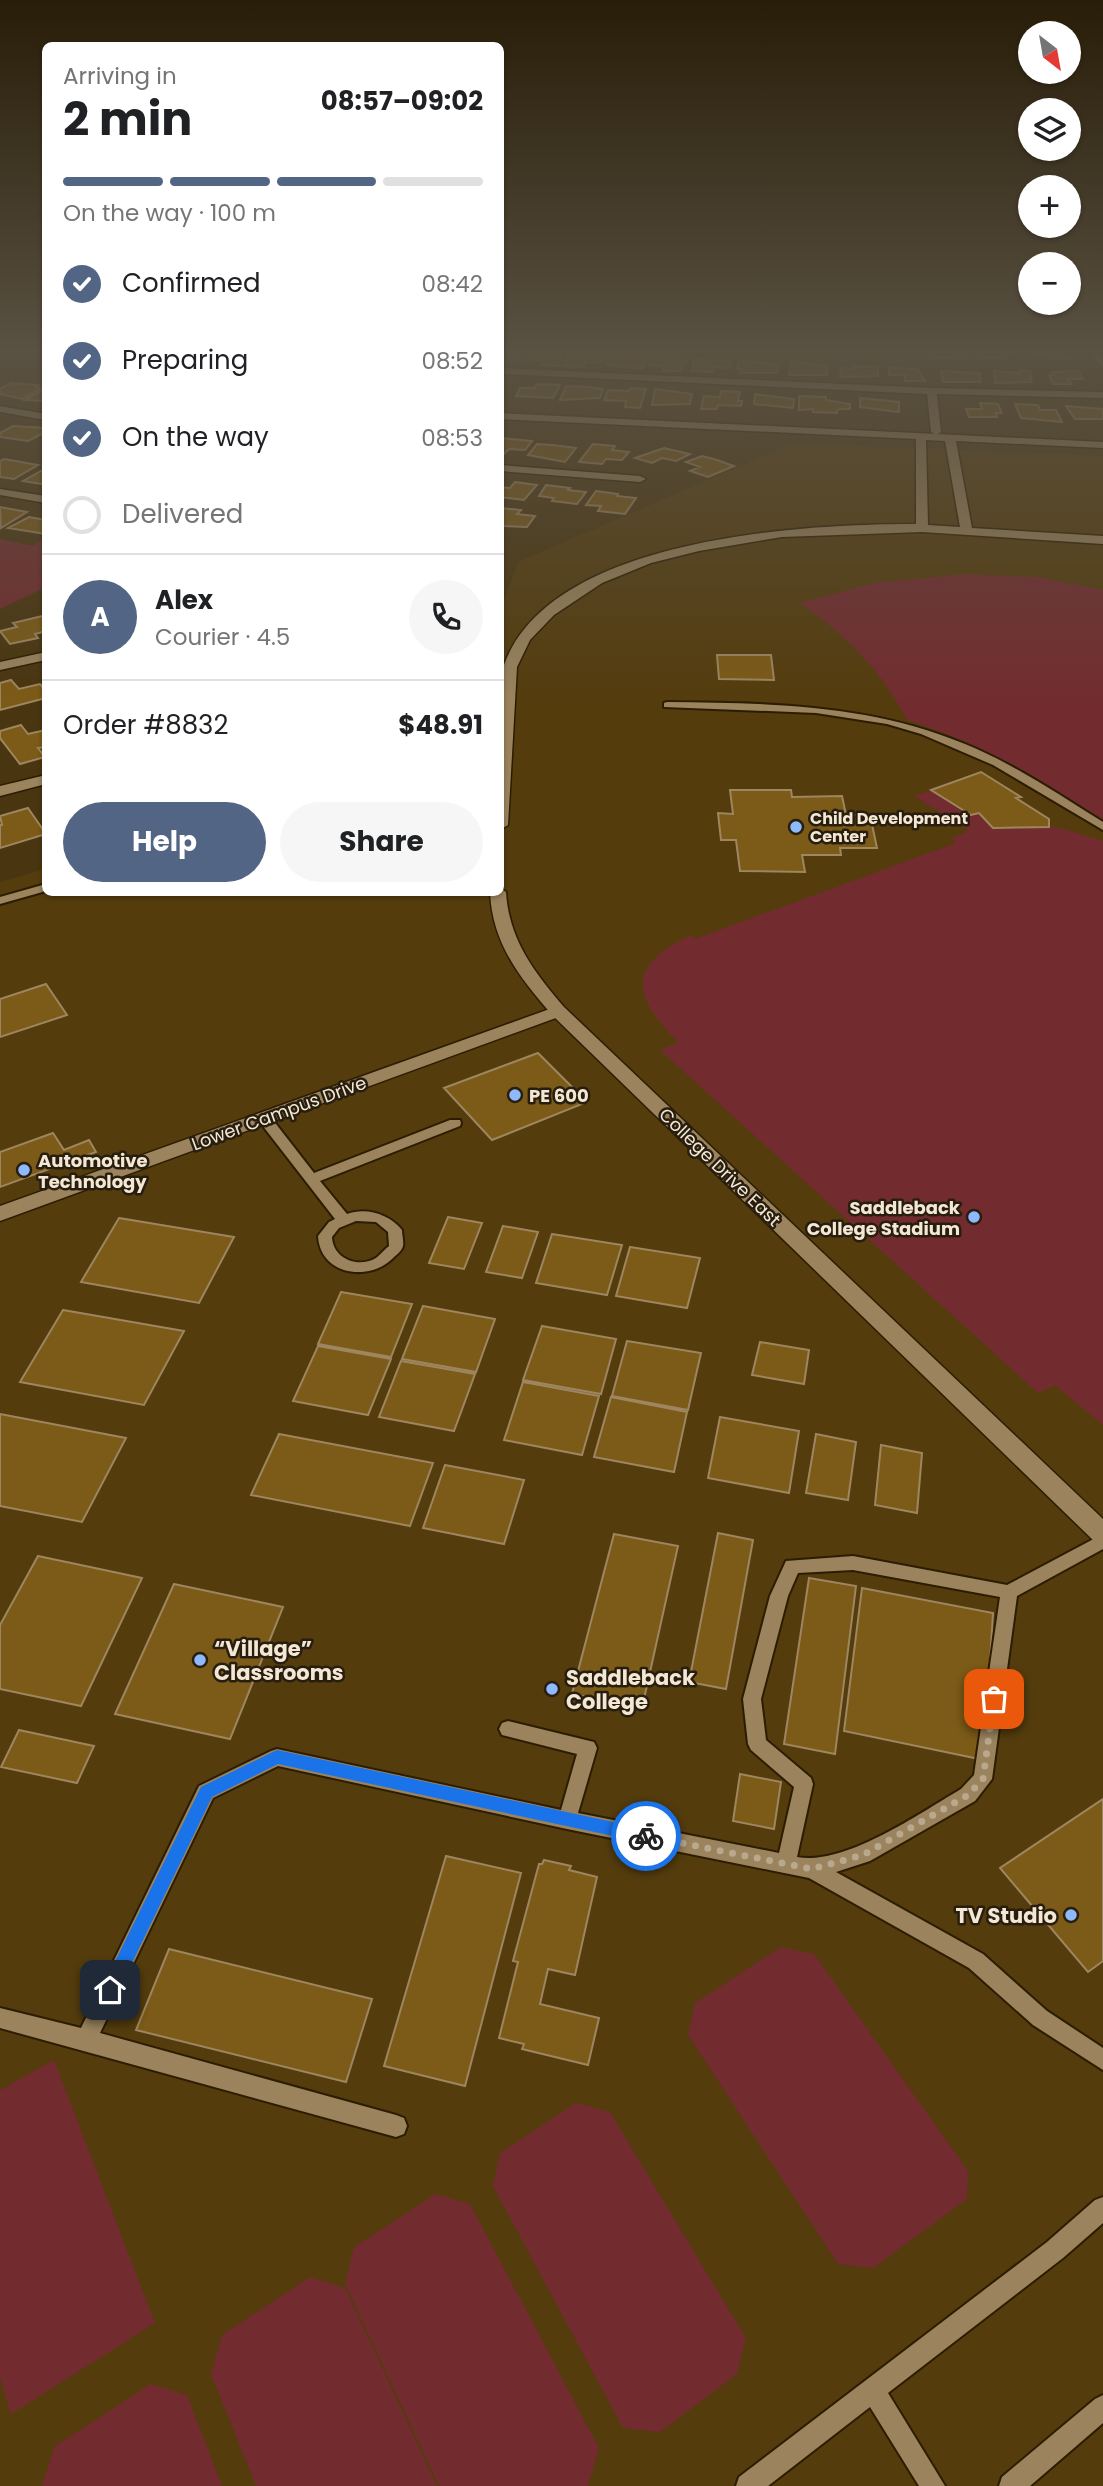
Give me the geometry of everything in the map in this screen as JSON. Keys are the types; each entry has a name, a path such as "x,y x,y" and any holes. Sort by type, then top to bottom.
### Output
{"street":[{"path":"513,469 640,479"},
{"path":"921,469 922,528"},
{"path":"956,469 966,530"},
{"path":"0,492 42,499"},
{"path":"504,742 510,667 524,638 550,611 598,580 647,560 738,538 825,530 922,528 1103,540"},
{"path":"0,666 42,657"},
{"path":"0,791 42,780"},
{"name":"College Drive East","path":"498,896 500,926 505,939 532,981 558,1011 1103,1535"},
{"name":"Lower Campus Drive","path":"0,1214 558,1011"}],"lane":[{"path":"667,705 814,708 875,718 916,729 959,744 997,762 1103,827"},
{"path":"0,901 42,888"},
{"path":"264,1118 343,1219"},
{"path":"312,1179 455,1123"},
{"path":"355,1216 379,1218 395,1230 398,1238 396,1247 382,1262 370,1266 346,1266 333,1261 326,1254 323,1244 325,1234 343,1219 355,1216"},
{"path":"786,1864 804,1784 757,1744 752,1699 779,1596 792,1566 853,1563 1009,1592 1103,1541"},
{"path":"812,1869 863,1855 968,1795 983,1779 1009,1592"},
{"path":"508,1729 588,1748 567,1820"},
{"path":"86,2039 206,1792 277,1757 567,1820 812,1869 976,1961 1040,2018 1103,2060"},
{"path":"0,2018 86,2039 396,2126"},
{"path":"748,2486 1055,2250 1103,2208"},
{"path":"873,2391 933,2486"},
{"path":"1011,2486 1103,2407"}],"shaded area":[{"name":"Saddleback College","path":"733,469 1103,469 1103,2486 0,2486 0,882 42,870 42,896 504,896 504,601 518,562"},
{"path":"0,539 33,546 42,539 42,588 0,609"},
{"path":"964,574 1038,577 1103,590 1103,819 1032,776 984,751 907,720 886,685 861,655 832,627 800,603 874,583"},
{"name":"Saddleback College Stadium","path":"931,790 971,815 979,813 1064,829 1103,841 1103,1425 1055,1385 1038,1393 660,1050 678,1042 652,1011 645,997 643,983 646,971 655,958 691,935 695,939 956,843 951,839 969,831 914,796"},
{"path":"781,1947 814,1954 968,2171 967,2199 873,2268 838,2264 688,2035 695,2003"},
{"path":"54,2060 155,2323 11,2414 0,2378 0,2090"},
{"path":"576,2103 610,2112 746,2338 737,2374 660,2432 623,2428 493,2186 500,2153"},
{"path":"436,2194 470,2204 599,2448 588,2486 439,2486 345,2284 354,2247"},
{"path":"310,2277 345,2288 437,2486 256,2486 211,2374 222,2335"},
{"path":"151,2384 187,2395 222,2486 42,2486 55,2446"}],"building":[{"path":"0,469 31,469 14,479 0,477"},
{"path":"695,469 727,469 708,477 690,471"},
{"path":"41,471 42,471 42,484 23,481"},
{"path":"515,482 537,485 524,500 504,498 504,487 510,488"},
{"path":"546,485 586,492 577,504 552,501 554,498 539,496"},
{"path":"596,491 636,498 625,514 598,511 601,506 586,505"},
{"path":"0,507 27,512 1,528"},
{"path":"504,508 521,510 517,514 535,516 527,527 504,526"},
{"path":"29,517 42,519 42,533 8,528"},
{"path":"42,616 42,632 35,634 38,638 10,644 0,631 17,627 13,623"},
{"path":"717,655 771,655 774,680 719,679"},
{"path":"11,680 19,689 40,684 42,699 0,710 0,683"},
{"path":"21,725 28,734 42,731 42,748 38,748 42,758 20,764 0,738 0,731"},
{"path":"981,772 1021,797 1016,798 1049,819 1049,827 993,828 979,813 971,815 931,790"},
{"name":"Child Development Center","path":"730,790 791,790 792,797 842,796 846,815 870,815 877,848 840,848 841,855 802,855 805,872 740,871 736,840 721,840 718,813 733,814"},
{"path":"28,808 42,828 42,835 0,848 0,816"},
{"path":"46,984 67,1015 0,1037 0,999"},
{"name":"PE 600","path":"538,1053 587,1102 492,1140 444,1088"},
{"name":"Automotive Technology","path":"53,1133 64,1150 89,1140 96,1152 0,1187 0,1152"},
{"path":"448,1217 482,1223 464,1269 429,1263"},
{"path":"119,1218 234,1237 199,1303 81,1282"},
{"path":"503,1226 538,1232 522,1278 486,1272"},
{"path":"552,1234 622,1245 607,1295 536,1283"},
{"path":"630,1247 700,1258 687,1308 616,1296"},
{"path":"341,1292 412,1304 391,1357 318,1344"},
{"path":"423,1306 495,1319 476,1372 402,1359"},
{"path":"63,1310 184,1331 144,1405 20,1382"},
{"path":"542,1326 616,1339 601,1394 523,1380"},
{"path":"627,1341 701,1353 688,1410 612,1396"},
{"path":"760,1342 809,1350 804,1384 752,1375"},
{"path":"318,1346 391,1359 368,1415 293,1401"},
{"path":"401,1361 475,1374 454,1431 379,1417"},
{"path":"523,1382 599,1396 582,1455 504,1440"},
{"path":"611,1397 687,1412 674,1472 594,1457"},
{"path":"0,1414 126,1438 82,1522 0,1506"},
{"path":"720,1417 799,1431 789,1493 708,1478"},
{"path":"279,1434 433,1463 410,1526 251,1495"},
{"path":"816,1434 856,1442 848,1500 806,1493"},
{"path":"881,1445 922,1453 917,1513 875,1505"},
{"path":"445,1465 524,1480 504,1544 423,1528"},
{"path":"718,1533 753,1540 726,1689 689,1682"},
{"path":"614,1534 678,1546 642,1708 572,1694"},
{"path":"38,1556 142,1578 81,1706 0,1689 0,1625"},
{"path":"809,1578 856,1586 835,1754 784,1744"},
{"name":"“Village” Classrooms","path":"174,1584 283,1607 230,1739 115,1714"},
{"path":"862,1588 993,1613 984,1760 844,1731"},
{"path":"19,1730 94,1746 77,1783 1,1767"},
{"path":"740,1774 781,1782 774,1829 733,1821"},
{"name":"TV Studio","path":"1103,1799 1103,1961 1088,1972 1000,1868"},
{"path":"446,1856 521,1873 465,2086 384,2066"},
{"path":"544,1860 571,1866 569,1870 597,1877 575,1975 548,1969 540,2004 599,2018 588,2065 522,2049 524,2044 499,2038 518,1962 513,1961 539,1864"},
{"path":"169,1949 372,1999 346,2082 136,2030"}],"way so far":[{"path":"646,1836 812,1869 863,1855 968,1795 983,1779 994,1699"}],"place":[{"name":"Child Development Center","path":"796,827"},
{"name":"PE 600","path":"515,1095"},
{"name":"Automotive Technology","path":"24,1170"},
{"name":"Saddleback College Stadium","path":"974,1217"},
{"name":"“Village” Classrooms","path":"200,1660"},
{"name":"Saddleback College","path":"552,1689"},
{"name":"TV Studio","path":"1071,1915"}],"route":[{"path":"110,1990 206,1792 277,1757 646,1836"}]}
